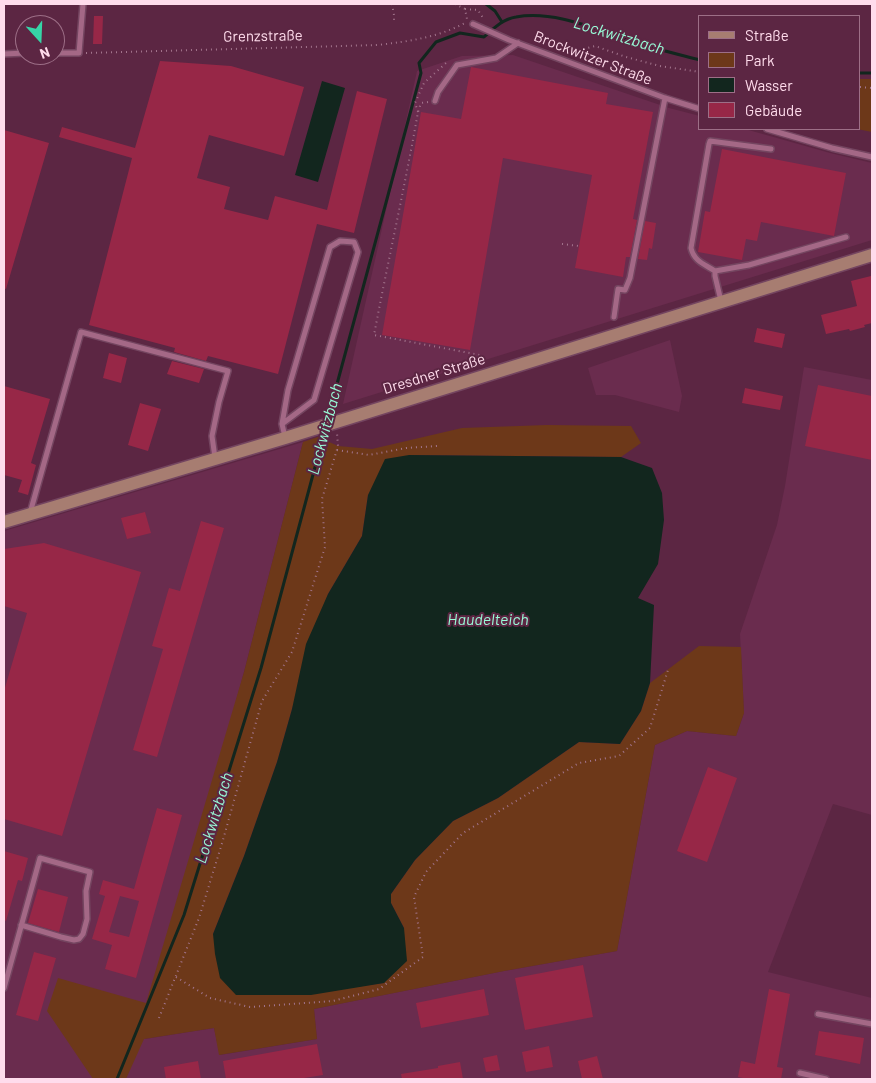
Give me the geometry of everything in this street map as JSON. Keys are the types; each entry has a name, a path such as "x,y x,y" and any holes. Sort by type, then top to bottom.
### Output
{"main road":[{"name":"Dresdner Straße","path":"4,522 285,438 872,255"}],"lane":[{"path":"65,53 79,53 83,4"},
{"name":"Brockwitzer Straße","path":"476,26 665,98 698,108"},
{"path":"435,101 438,92 457,65 496,58 518,43"},
{"path":"614,317 618,289 625,290 630,278 665,98"},
{"path":"770,130 832,148 872,157"},
{"path":"771,149 710,141 691,248 693,255 715,271 749,265 846,237"},
{"path":"282,424 314,400 358,252 354,242 340,241 330,247 288,390 282,424 285,438"},
{"path":"715,271 721,302"},
{"path":"30,514 81,332 228,371 212,436 216,458"},
{"path":"4,988 21,926 40,858 90,872 86,891 87,919 83,934 79,938 74,940 61,938 21,926"},
{"path":"818,1014 872,1024"},
{"path":"800,1074 826,1079"}],"path":[{"path":"392,4 394,22"},
{"path":"456,4 465,9 478,10 483,19 476,26"},
{"name":"Grenzstraße","path":"79,53 378,45 417,40 452,30 468,22 465,9"},
{"path":"570,53 595,46 660,66 698,72"},
{"path":"418,112 415,104 424,83 446,63 457,65"},
{"path":"421,103 374,335 480,355"},
{"path":"562,244 579,246"},
{"path":"159,1018 199,918 262,701 292,652 322,557 325,547 322,499 338,446 337,429 342,419"},
{"path":"337,450 369,455 406,448 437,446"},
{"path":"176,977 210,998 250,1007 332,1001 380,989 423,957 414,897 426,872 463,833 579,763 619,756 650,728 668,670"}],"shaded area":[{"path":"513,55 669,108 698,115 698,130 749,130 872,163 872,240 343,404 417,71 462,56"},
{"path":"670,340 682,396 679,412 615,395 596,395 588,368"},
{"path":"804,367 872,380 872,815 833,804 768,972 872,998 872,1079 4,1079 4,531 303,442 244,672 145,1039 214,1028 220,1055 317,1039 314,1009 504,971 617,951 655,745 687,731 736,736 744,713 740,634 777,525"}],"green space":[{"path":"861,79 872,79 872,132 861,130"},
{"path":"547,425 631,426 641,443 621,457 409,455 368,495 362,536 328,594 277,762 244,856 213,934 348,988 384,983 404,928 391,903 391,894 415,860 453,821 498,798 579,742 620,744 641,711 650,683 699,646 741,647 744,713 736,736 687,731 655,745 617,951 504,971 314,1009 317,1039 219,1055 214,1028 144,1039 126,1079 93,1079 47,1011 58,978 146,1003 244,672 303,442 318,437 338,446 372,449 462,428"}],"water":[{"path":"322,81 345,88 318,182 295,175"},
{"name":"Haudelteich","path":"409,455 621,457 652,468 662,493 664,520 658,564 638,598 654,605 650,683 641,711 620,744 579,742 498,798 453,821 415,860 391,894 391,903 404,928 407,961 384,983 311,995 236,995 220,978 213,934 244,856 277,762 292,709 306,644 328,594 362,536 368,495 385,459"}],"building":[{"path":"94,16 103,16 102,44 93,44"},
{"path":"160,61 231,66 304,87 284,156 209,135 197,178 230,187 224,209 268,220 275,196 327,210 357,91 387,99 354,233 317,224 278,374 208,356 206,361 174,352 175,348 89,325 132,158 59,137 62,127 135,148"},
{"path":"471,67 608,93 606,104 653,112 633,219 637,220 630,257 626,257 623,277 575,268 592,175 503,158 470,350 382,335 421,112 461,119"},
{"path":"4,130 49,143 6,289 4,288"},
{"path":"722,149 846,173 834,236 761,222 757,241 746,239 742,260 698,252 705,211 710,212"},
{"path":"645,221 656,223 652,249 649,248 647,260 638,259"},
{"path":"871,276 872,323 850,331 849,329 826,334 821,315 857,306 851,281"},
{"path":"757,328 785,334 782,348 754,342"},
{"path":"109,353 127,358 121,383 103,378"},
{"path":"172,361 204,369 199,383 167,374"},
{"path":"818,385 872,396 872,460 805,446"},
{"path":"4,386 50,399 31,463 36,465 28,495 18,492 22,480 4,475"},
{"path":"745,388 783,396 780,410 742,403"},
{"path":"140,403 161,409 148,451 128,445"},
{"path":"145,512 151,533 127,539 121,518"},
{"path":"201,521 224,528 157,757 133,750 163,649 152,646 169,588 180,591"},
{"path":"44,543 141,572 62,836 4,819 4,691 27,613 4,606 4,549"},
{"path":"708,767 737,778 707,862 677,851"},
{"path":"157,808 182,815 136,978 105,969 112,945 92,939 105,896 99,894 103,880 134,889","holes":["120,896 139,901 129,937 109,932"]},
{"path":"4,851 28,858 22,881 18,880 6,921 4,920"},
{"path":"38,889 68,897 59,932 28,923"},
{"path":"34,952 56,958 38,1021 16,1015"},
{"path":"583,965 593,1017 525,1030 515,978"},
{"path":"484,989 489,1015 421,1028 416,1003"},
{"path":"769,989 790,994 777,1067 783,1068 781,1079 748,1079 738,1077 741,1061 755,1064"},
{"path":"819,1031 864,1038 860,1064 815,1055"},
{"path":"317,1044 323,1075 298,1079 226,1079 223,1061"},
{"path":"549,1046 553,1067 526,1072 522,1052"},
{"path":"497,1055 500,1070 486,1072 483,1058"},
{"path":"597,1056 603,1079 582,1079 578,1061"},
{"path":"198,1061 201,1079 166,1079 164,1067"},
{"path":"460,1062 463,1079 402,1079 401,1074"}],"waterway":[{"path":"486,4 495,11 502,22"},
{"name":"Lockwitzbach","path":"327,421 421,73 419,63 436,42 460,33 484,37 499,24 511,18 546,16 576,22 649,46 698,59"},
{"name":"Lockwitzbach","path":"861,73 872,73"},
{"name":"Lockwitzbach","path":"117,1079 184,915 261,668 325,430"}]}
